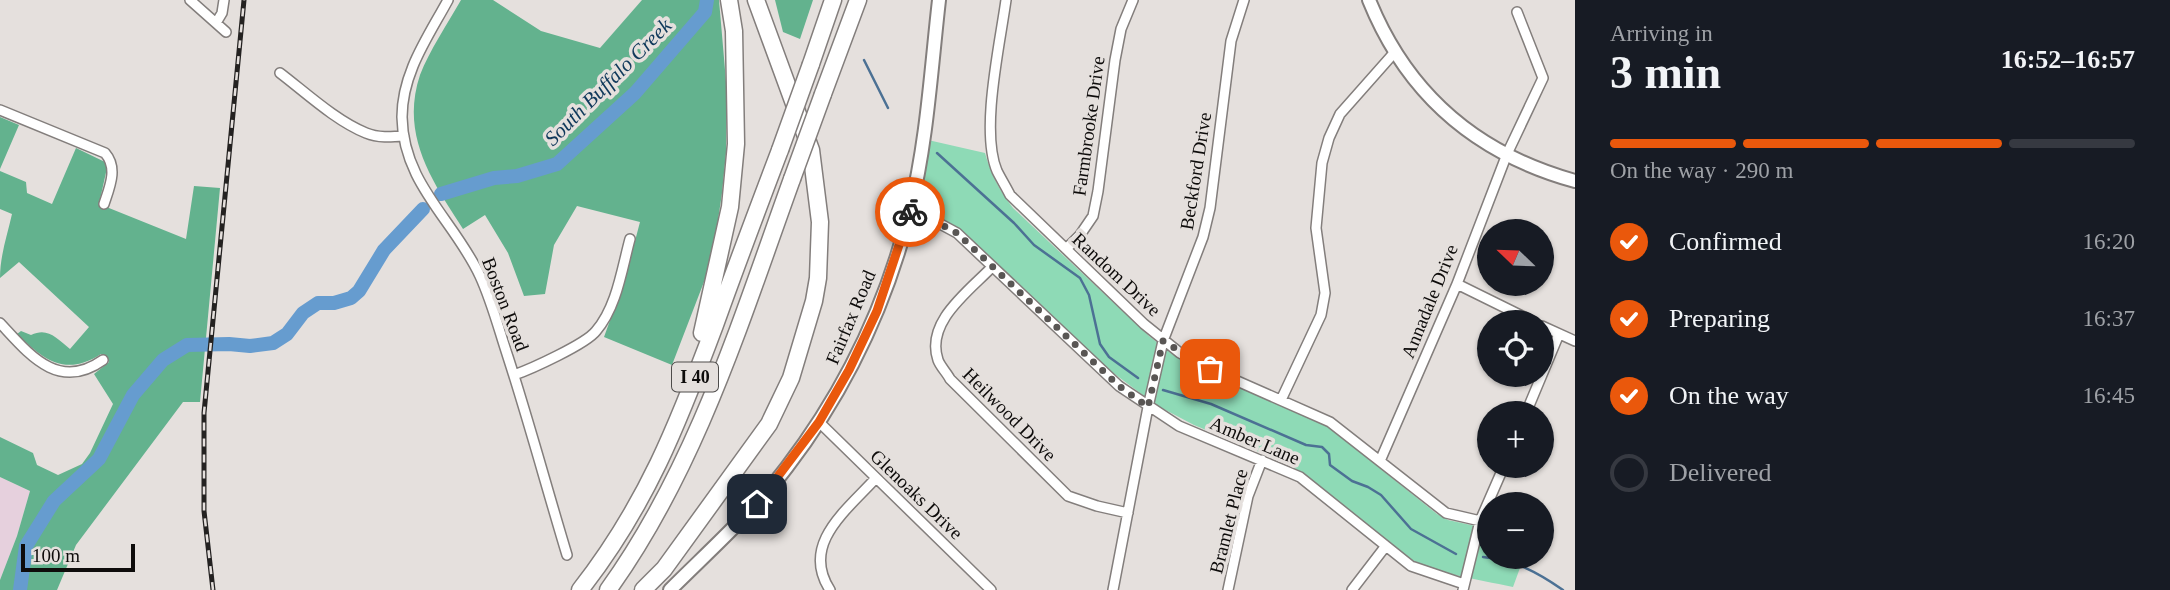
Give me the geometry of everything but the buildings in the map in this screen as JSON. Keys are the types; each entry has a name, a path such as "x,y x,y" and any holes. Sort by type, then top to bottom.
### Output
{"highway":[{"path":"667,447 703,330 730,207 737,98 734,31 729,0"},
{"path":"643,590 664,569 769,424 791,378 814,301 818,278 820,222 811,150 756,0"},
{"name":"I 40","path":"580,590 607,554 640,501 667,447 780,150 833,0"},
{"name":"I 40","path":"608,590 650,525 682,466 738,329 858,0"}],"street":[{"path":"190,0 226,32"},
{"path":"216,23 224,0"},
{"name":"Boston Road","path":"448,0 416,57 406,85 402,118 404,136 418,182 480,275 514,375 567,555"},
{"name":"Fairfax Road","path":"670,590 757,504 819,422 849,370 877,311 909,212 926,119 939,0"},
{"name":"Random Drive","path":"1006,0 989,125 996,170 1010,195 1163,341 1210,369 1330,422 1447,513 1477,520"},
{"name":"Farmbrooke Drive","path":"1066,249 1093,216 1115,60 1121,29 1133,0"},
{"path":"1229,0 1242,3"},
{"path":"1368,0 1394,53 1413,80 1438,107 1473,134 1507,154 1575,181"},
{"name":"Beckford Drive","path":"1113,590 1163,341 1199,247 1210,208 1231,41 1242,3"},
{"name":"Annadale Drive","path":"1380,461 1457,284 1507,154 1543,78 1517,12"},
{"path":"1281,400 1321,315 1325,293 1316,228 1322,163 1329,138 1340,114 1394,53"},
{"path":"279,73 366,133 404,136"},
{"path":"0,110 105,153 112,164 113,172 104,204"},
{"name":"Amber Lane","path":"909,212 931,219 957,233 1119,386 1148,407 1179,426 1300,477 1410,566 1464,587"},
{"path":"514,375 532,369 595,333 607,314 630,239"},
{"name":"Heilwood Drive","path":"992,267 943,318 936,336 938,360 950,379 1068,496 1128,513"},
{"path":"1457,284 1510,310"},
{"path":"0,323 33,359 46,366 76,372 103,360"},
{"path":"1554,332 1575,341"},
{"path":"1531,401 1559,334"},
{"name":"Glenoaks Drive","path":"819,422 991,590"},
{"name":"Bramlet Place","path":"1228,590 1248,496 1262,460"},
{"path":"830,590 823,578 820,560 827,533 877,478"},
{"path":"1352,590 1385,547"},
{"path":"1464,587 1477,547"}],"shaded area":[{"path":"0,477 30,491 0,580"}],"green space":[{"path":"461,0 493,0 541,31 600,48 642,0 719,0 727,93 722,193 712,261 672,365 604,337 625,279 640,222 577,206 554,245 545,294 524,296 508,253 485,215 463,229 440,193 422,156 417,137 415,97 424,66"},
{"path":"775,0 813,0 800,39 783,32"},
{"path":"0,117 19,125 0,169"},
{"path":"928,140 985,153 996,182 1013,208 1149,336 1172,354 1208,374 1326,425 1437,514 1448,520 1477,526 1477,569 1520,569 1513,587 1415,562 1291,465 1194,425 1156,405 1112,372 953,225 915,205"},
{"path":"76,148 105,162 107,168 99,204 186,239 194,186 220,188 200,402 183,402 76,545 57,590 0,590 0,580 30,491 0,477 0,437 33,453 37,465 58,475 82,464 113,404 94,374 109,362 101,354 88,361 66,365 46,358 17,334 21,331 31,335 47,333 70,349 89,327 19,262 0,278 2,254 12,214 0,209 0,171 26,182 27,193 52,204"}],"waterway":[{"name":"South Buffalo Creek","path":"441,194 494,178 517,176 557,164 635,93 705,12 707,0"},
{"path":"864,60 888,108"},
{"path":"937,153 1014,223 1034,245 1080,278 1089,295 1100,344 1109,357 1138,378"},
{"name":"South Buffalo Creek","path":"20,590 26,546 54,501 99,459 133,395 163,360 187,345 250,346 273,343 287,334 303,313 318,303 334,303 351,298 359,291 384,250 423,209"},
{"path":"1163,390 1211,404 1306,445 1322,447 1329,454 1330,465 1352,481 1381,495 1411,529 1456,554"},
{"path":"1527,569 1563,590"}],"railway":[{"path":"213,590 204,511 204,413 244,0"}],"way so far":[{"path":"910,212 931,219 957,233 1119,386 1148,407 1163,341 1210,369"}],"route":[{"path":"757,504 819,422 849,370 877,311 910,212"}]}
